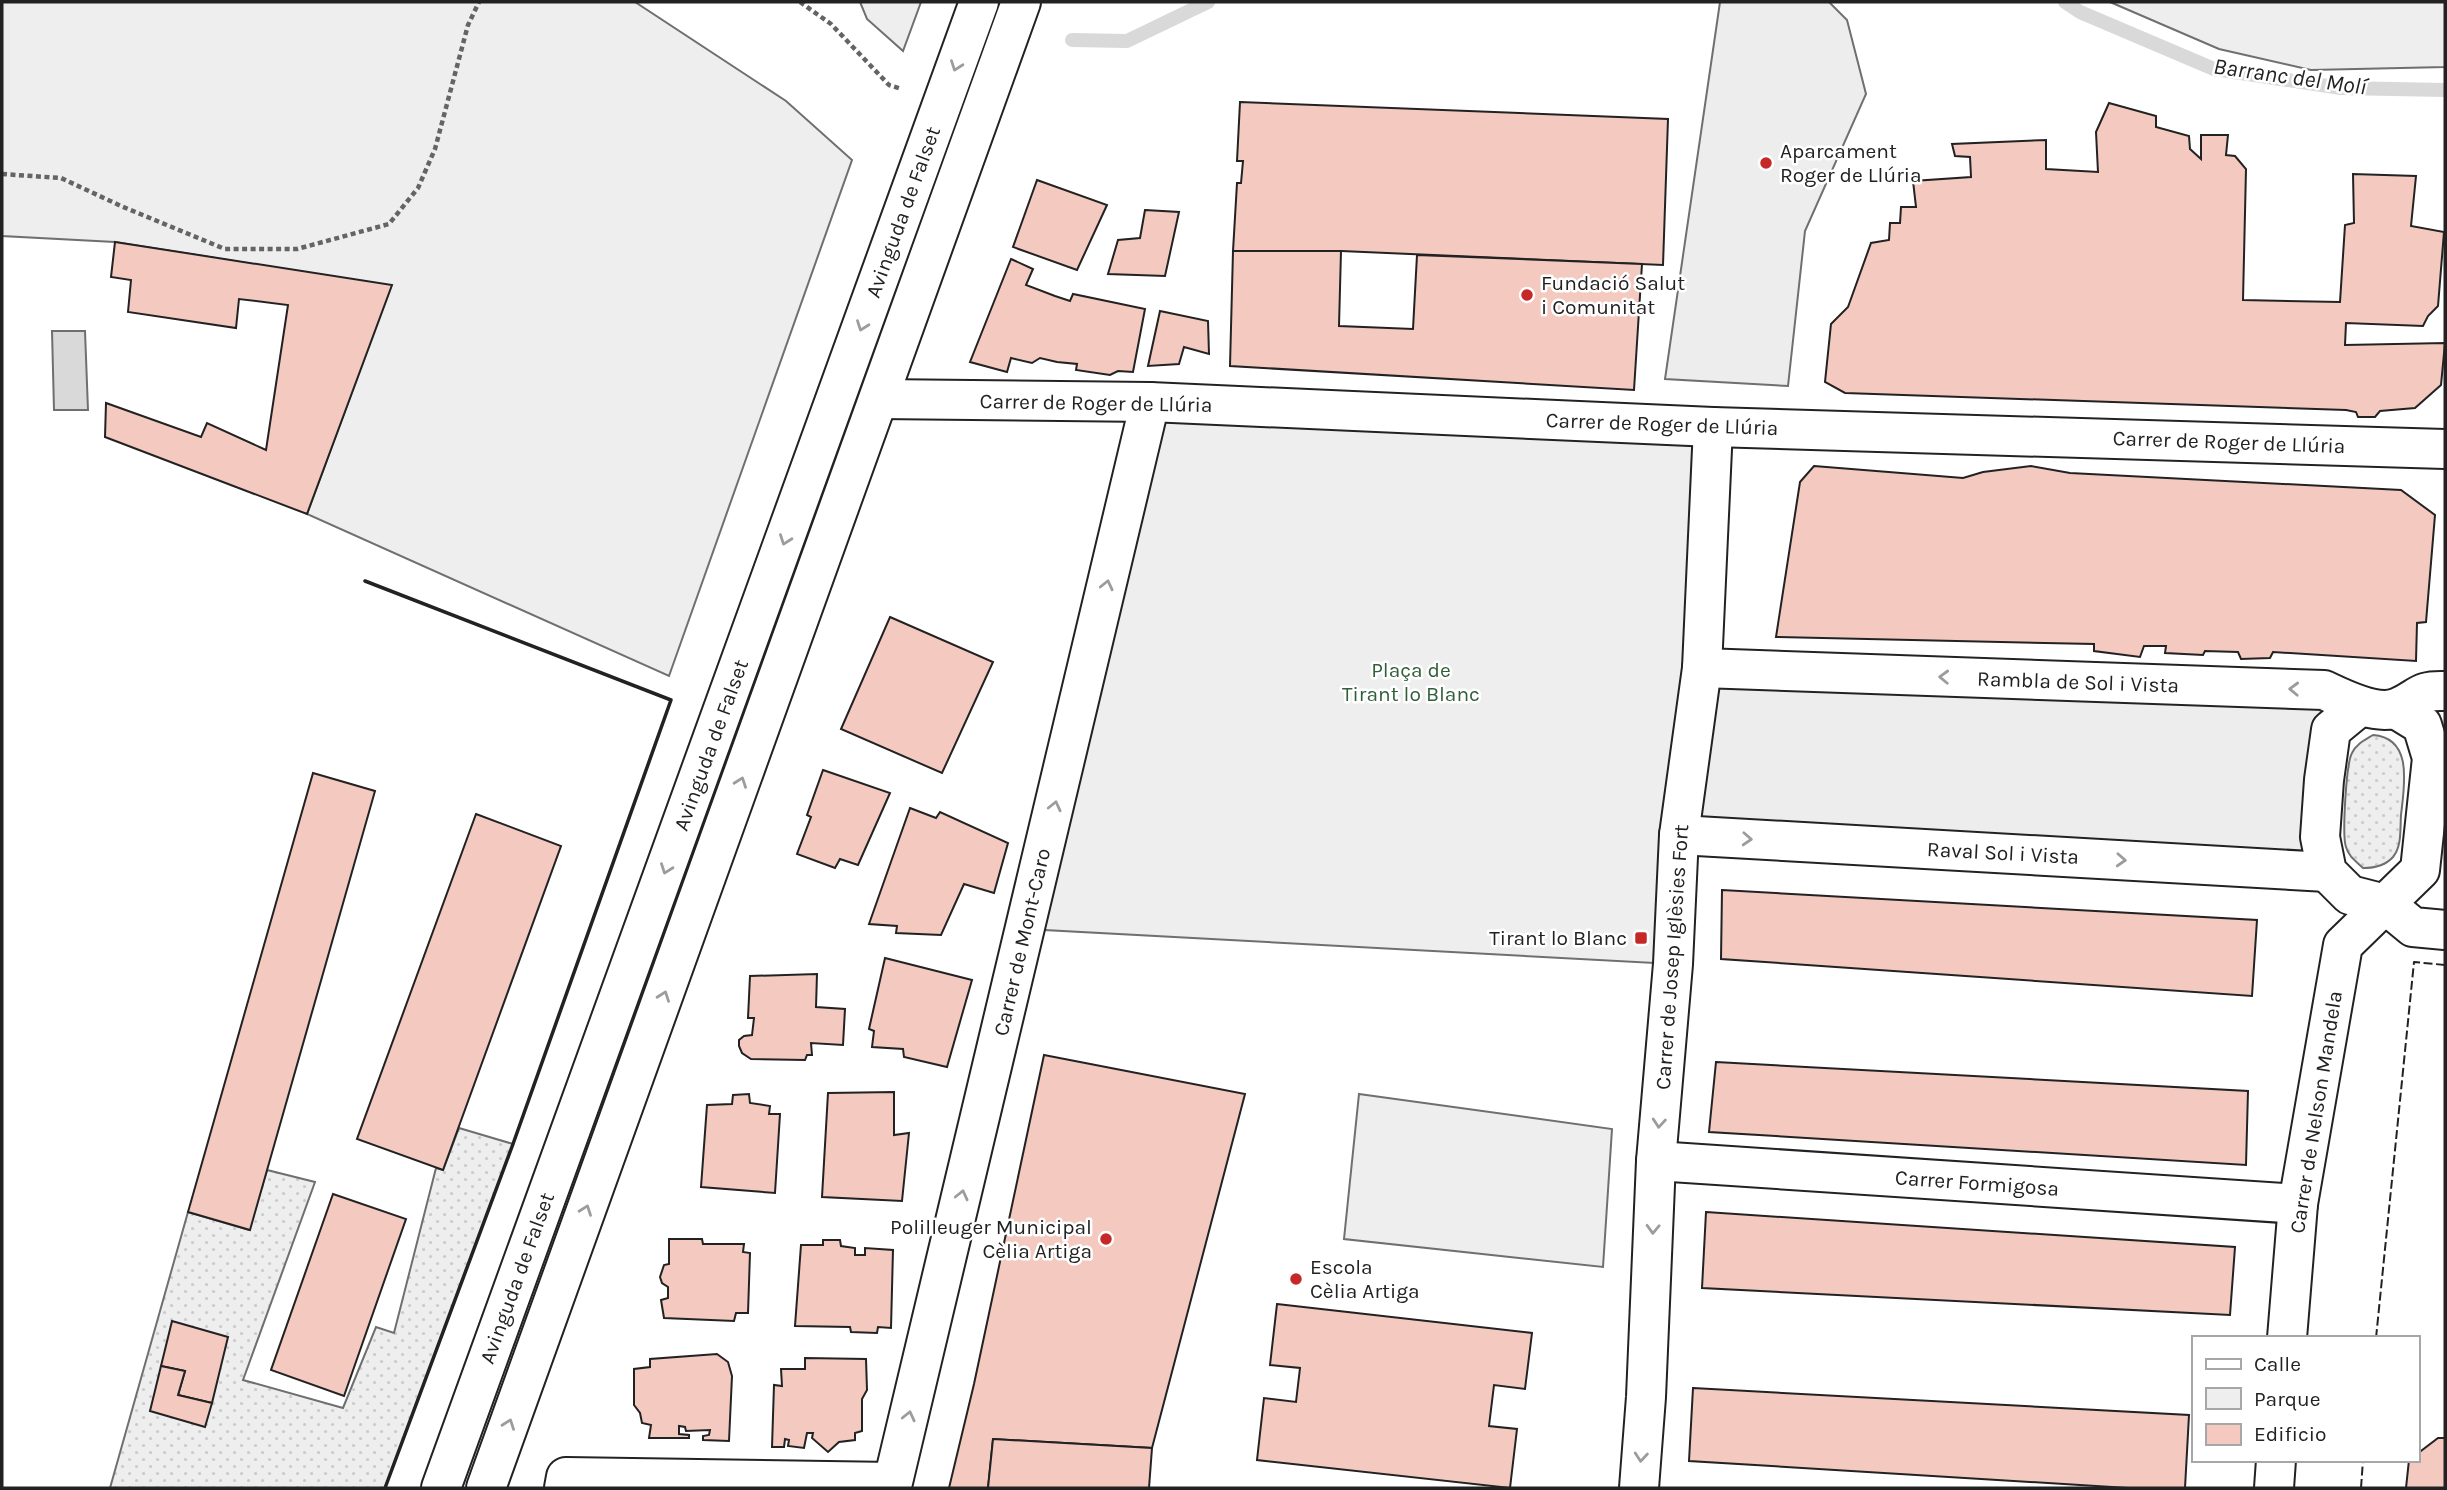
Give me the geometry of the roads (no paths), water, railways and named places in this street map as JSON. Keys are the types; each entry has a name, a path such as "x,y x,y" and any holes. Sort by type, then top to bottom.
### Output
{"street":[{"name":"Avinguda de Falset","path":"441,1488 979,2"},
{"name":"Avinguda de Falset","path":"486,1488 1021,2"},
{"name":"Carrer de Roger de Llúria","path":"879,399 1150,402 1713,427 2445,449"},
{"name":"Carrer de Mont-Caro","path":"565,1482 893,1482 1150,402"},
{"name":"Carrer de Josep Iglèsies Fort","path":"1639,1488 1646,1397 1656,1161 1673,964 1679,835 1702,668 1713,427"},
{"name":"Rambla de Sol i Vista","path":"1702,668 2324,690 2359,707 2396,709"},
{"path":"2396,709 2426,690 2445,691"},
{"path":"2359,707 2331,730 2320,837 2327,872 2350,895 2385,904 2413,927 2445,930"},
{"name":"Carrer de Nelson Mandela","path":"2287,1336 2298,1204 2343,945 2420,870 2431,758 2422,724 2396,709"},
{"name":"Raval Sol i Vista","path":"1679,835 2327,872"},
{"name":"Carrer Formigosa","path":"1656,1161 2298,1204"},
{"path":"2274,1488 2276,1462"}],"waterway":[{"name":"Barranc del Molí","path":"1072,40 1127,41 1208,2"},
{"name":"Barranc del Molí","path":"2065,2 2080,12 2214,69 2341,88 2445,90"}],"place":[{"name":"Aparcament Roger de Llúria","path":"1766,163"},
{"name":"Fundació Salut i Comunitat","path":"1527,295"},
{"name":"Tirant lo Blanc","path":"1641,938"},
{"name":"Polilleuger Municipal Cèlia Artiga","path":"1106,1239"},
{"name":"Escola Cèlia Artiga","path":"1296,1279"}],"park label":[{"name":"Plaça de Tirant lo Blanc","path":"1411,682"}]}
